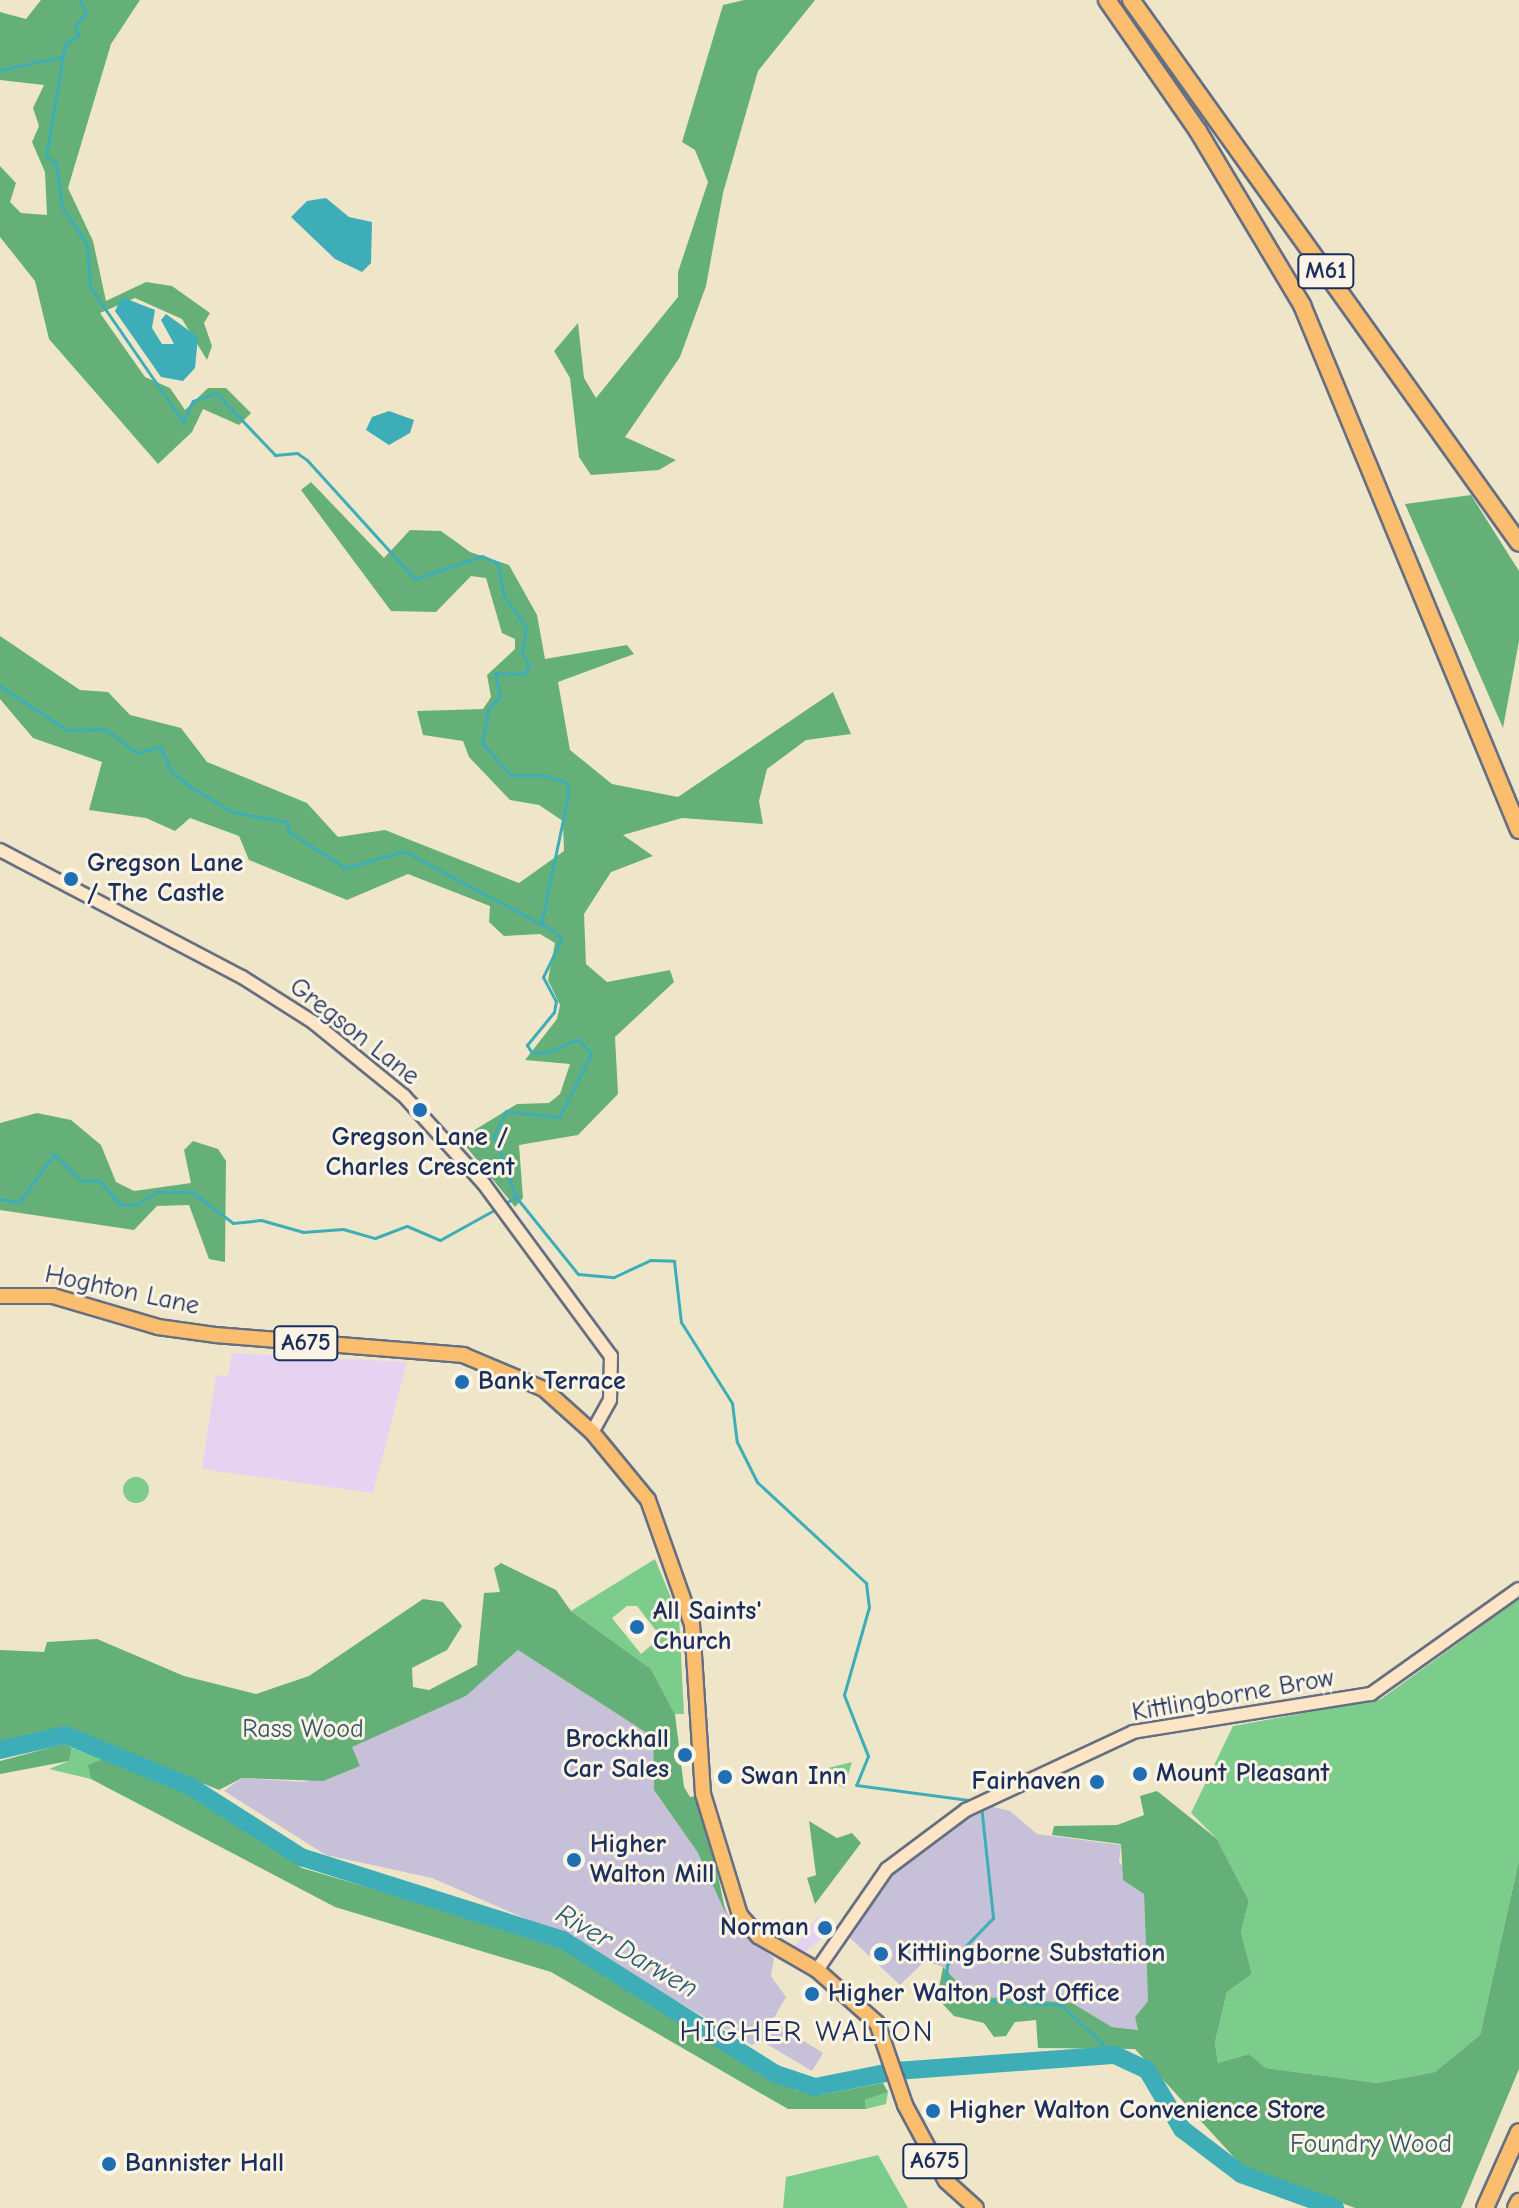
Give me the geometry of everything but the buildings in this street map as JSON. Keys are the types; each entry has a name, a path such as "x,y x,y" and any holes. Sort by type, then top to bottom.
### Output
{"highway":[{"name":"M61","path":"1107,0 1198,131 1302,305 1519,830"},
{"name":"M61","path":"1131,0 1519,543"},
{"path":"1485,2208 1519,2132"}],"main road":[{"name":"Hoghton Lane","path":"0,1296 53,1296 158,1327 216,1335 463,1355 544,1389 592,1432"},
{"name":"A675","path":"592,1432 648,1500 692,1624 703,1794 728,1886 758,1936 817,1970 877,2023 889,2050 905,2105 946,2181 976,2208"}],"street":[{"name":"Gregson Lane","path":"0,850 313,1022 404,1096 484,1184 611,1356 610,1400 592,1432"},
{"name":"Kittlingborne Brow","path":"817,1970 893,1862 976,1805 1133,1732 1371,1694 1519,1589"}],"shaded area":[{"path":"232,1353 407,1362 373,1493 202,1469 216,1375 228,1376"},
{"path":"518,1650 653,1737 654,1790 698,1853 736,1929 774,1958 771,1976 786,1997 772,2021 823,2053 812,2071 760,2040 752,2045 570,1938 432,1878 326,1855 224,1791 242,1778 304,1782 360,1766 351,1747 466,1696"},
{"path":"989,1806 1010,1811 1037,1834 1121,1845 1119,1862 1144,1894 1148,2001 1135,2017 1138,2030 1112,2027 1072,2003 971,1996 943,1967 925,1961 900,1985 848,1936 904,1861"},
{"path":"818,1916 836,1928 804,1953 795,1946"}],"green space":[{"path":"41,0 140,0 111,44 68,188 93,241 106,301 146,282 172,286 210,313 204,323 212,346 207,360 182,319 135,298 100,313 145,377 170,388 185,410 208,388 226,388 251,413 239,425 203,409 192,432 158,464 49,339 35,281 0,237 0,166 16,183 10,202 21,213 47,215 45,172 32,142 39,126 33,108 44,85 0,80 0,12 26,19"},
{"path":"744,0 815,0 758,71 723,193 706,286 680,357 625,437 676,460 659,470 591,475 579,457 570,378 554,351 578,323 584,378 596,398 678,297 678,272 708,182 695,150 682,142 723,5"},
{"path":"311,482 384,558 410,530 441,531 470,552 509,565 537,615 545,659 627,645 634,654 558,682 570,750 612,784 678,797 833,692 851,734 806,740 767,769 759,801 763,824 682,818 623,835 653,856 611,872 584,914 586,964 607,982 670,970 674,982 615,1037 618,1094 578,1135 519,1145 523,1198 515,1207 460,1139 517,1104 549,1103 560,1094 570,1064 525,1060 557,1019 560,1005 548,980 555,943 540,934 504,936 489,922 490,906 408,874 347,900 249,860 239,836 190,818 175,831 146,818 89,810 102,762 33,738 0,699 0,636 80,690 108,692 130,715 181,728 207,762 307,803 338,837 385,830 519,883 564,851 563,821 539,805 510,800 469,757 463,741 423,735 417,711 483,709 491,697 487,675 515,649 515,639 502,633 486,578 471,576 436,612 391,611 301,490"},
{"path":"1471,495 1519,571 1519,641 1503,728 1405,504"},
{"path":"37,1113 71,1120 101,1145 116,1182 134,1191 191,1183 184,1150 193,1141 218,1149 226,1161 225,1262 209,1259 189,1205 157,1206 134,1230 0,1210 0,1123"},
{"path":"136,1477 145,1481 149,1490 145,1499 136,1503 127,1499 123,1490 127,1481"},
{"path":"655,1559 679,1617 684,1714 675,1714 651,1669 571,1611","holes":["627,1606 637,1606 661,1637 641,1654 612,1618"]},
{"name":"Rass Wood","path":"501,1563 556,1590 571,1611 651,1669 675,1714 684,1787 690,1797 701,1795 726,1914 698,1853 654,1790 653,1737 518,1650 466,1696 352,1747 360,1766 323,1781 242,1778 219,1790 65,1727 0,1743 0,1650 44,1652 47,1642 97,1639 184,1676 256,1694 309,1676 423,1599 443,1602 462,1626 447,1650 412,1668 413,1687 429,1690 477,1665 484,1593 500,1592 494,1568"},
{"path":"1519,1599 1519,1860 1480,2035 1435,2072 1377,2083 1266,2068 1249,2054 1218,2063 1215,2042 1227,1992 1252,1974 1241,1932 1249,1901 1217,1839 1191,1813 1233,1726 1381,1699"},
{"path":"64,1744 72,1748 69,1761 0,1774 0,1761"},
{"path":"72,1748 103,1759 89,1766 91,1779 49,1769 69,1761"},
{"path":"103,1759 188,1791 302,1868 559,1944 795,2090 820,2095 883,2083 888,2092 865,2100 866,2109 788,2109 551,1972 335,1907 91,1779 88,1765"},
{"path":"852,1762 844,1788 812,1772"},
{"name":"Foundry Wood","path":"1157,1791 1217,1839 1249,1901 1241,1932 1252,1974 1227,1992 1215,2042 1218,2063 1249,2054 1266,2068 1377,2083 1435,2072 1480,2035 1519,1860 1519,2069 1461,2208 1355,2208 1242,2166 1135,2049 1038,2048 1036,2020 1015,2022 1006,2036 994,2037 984,2023 954,2016 937,1998 943,1967 971,1996 1072,2003 1112,2027 1138,2030 1135,2017 1148,2001 1144,1894 1123,1880 1121,1844 1052,1835 1054,1826 1117,1825 1144,1815 1140,1796"},
{"path":"809,1821 837,1838 852,1833 861,1843 815,1904 807,1878 816,1875"},
{"path":"888,2092 886,2104 866,2109 865,2100"},
{"path":"878,2155 908,2208 783,2208 786,2177"}],"water":[{"path":"326,198 349,217 372,222 371,263 362,272 335,259 291,217 307,201"},
{"path":"122,297 155,310 152,328 162,344 174,344 161,320 166,314 198,337 195,368 183,381 161,377 115,311"},
{"path":"389,411 414,420 410,433 389,445 366,430 372,417"}],"waterway":[{"path":"80,0 86,13 75,26 78,36 65,44 46,156 56,163 62,207 87,244 90,287 183,422 193,401 216,393 275,455 297,453 307,460 415,579 482,556 498,563 504,596 526,628 522,654 529,665 524,674 495,673 500,696 488,710 482,743 511,775 544,775 566,782 569,791 541,924"},
{"path":"0,70 61,57"},
{"path":"0,686 67,730 105,729 137,753 160,747 171,771 192,788 233,812 287,822 289,832 346,868 404,851 556,932 561,940 543,977 556,1001 554,1012 527,1045 532,1053 548,1052 578,1039 591,1054 559,1117 506,1111 494,1136 516,1197 578,1274 614,1277 650,1260 674,1261 681,1322 732,1403 737,1442 757,1482 866,1583 869,1607 844,1695 868,1756 856,1785 976,1801"},
{"path":"0,1199 19,1202 54,1154 81,1181 99,1180 120,1204 136,1205 156,1192 192,1192 233,1223 261,1220 303,1232 343,1229 375,1238 407,1226 440,1240 496,1209"},
{"path":"502,1205 516,1197"},
{"name":"River Darwen","path":"0,1750 65,1735 190,1786 301,1857 563,1940 776,2074 815,2087 896,2071 1115,2055 1147,2070 1182,2129 1241,2174 1335,2208"},
{"path":"981,1805 993,1918 947,1965 946,1979 971,2000 1061,2005 1115,2055"}],"place":[{"name":"Gregson Lane / The Castle","path":"71,879"},
{"name":"Gregson Lane / Charles Crescent","path":"420,1110"},
{"name":"Bank Terrace","path":"462,1382"},
{"name":"All Saints' Church","path":"637,1627"},
{"name":"Brockhall Car Sales","path":"685,1755"},
{"name":"Mount Pleasant","path":"1140,1774"},
{"name":"Swan Inn","path":"725,1777"},
{"name":"Fairhaven","path":"1097,1782"},
{"name":"Higher Walton Mill","path":"574,1860"},
{"name":"Norman","path":"825,1928"},
{"name":"Kittlingborne Substation","path":"881,1954"},
{"name":"Higher Walton Post Office","path":"812,1994"},
{"name":"Higher Walton Convenience Store","path":"933,2111"},
{"name":"Bannister Hall","path":"109,2164"}],"district":[{"name":"HIGHER WALTON","path":"807,2032"}]}
